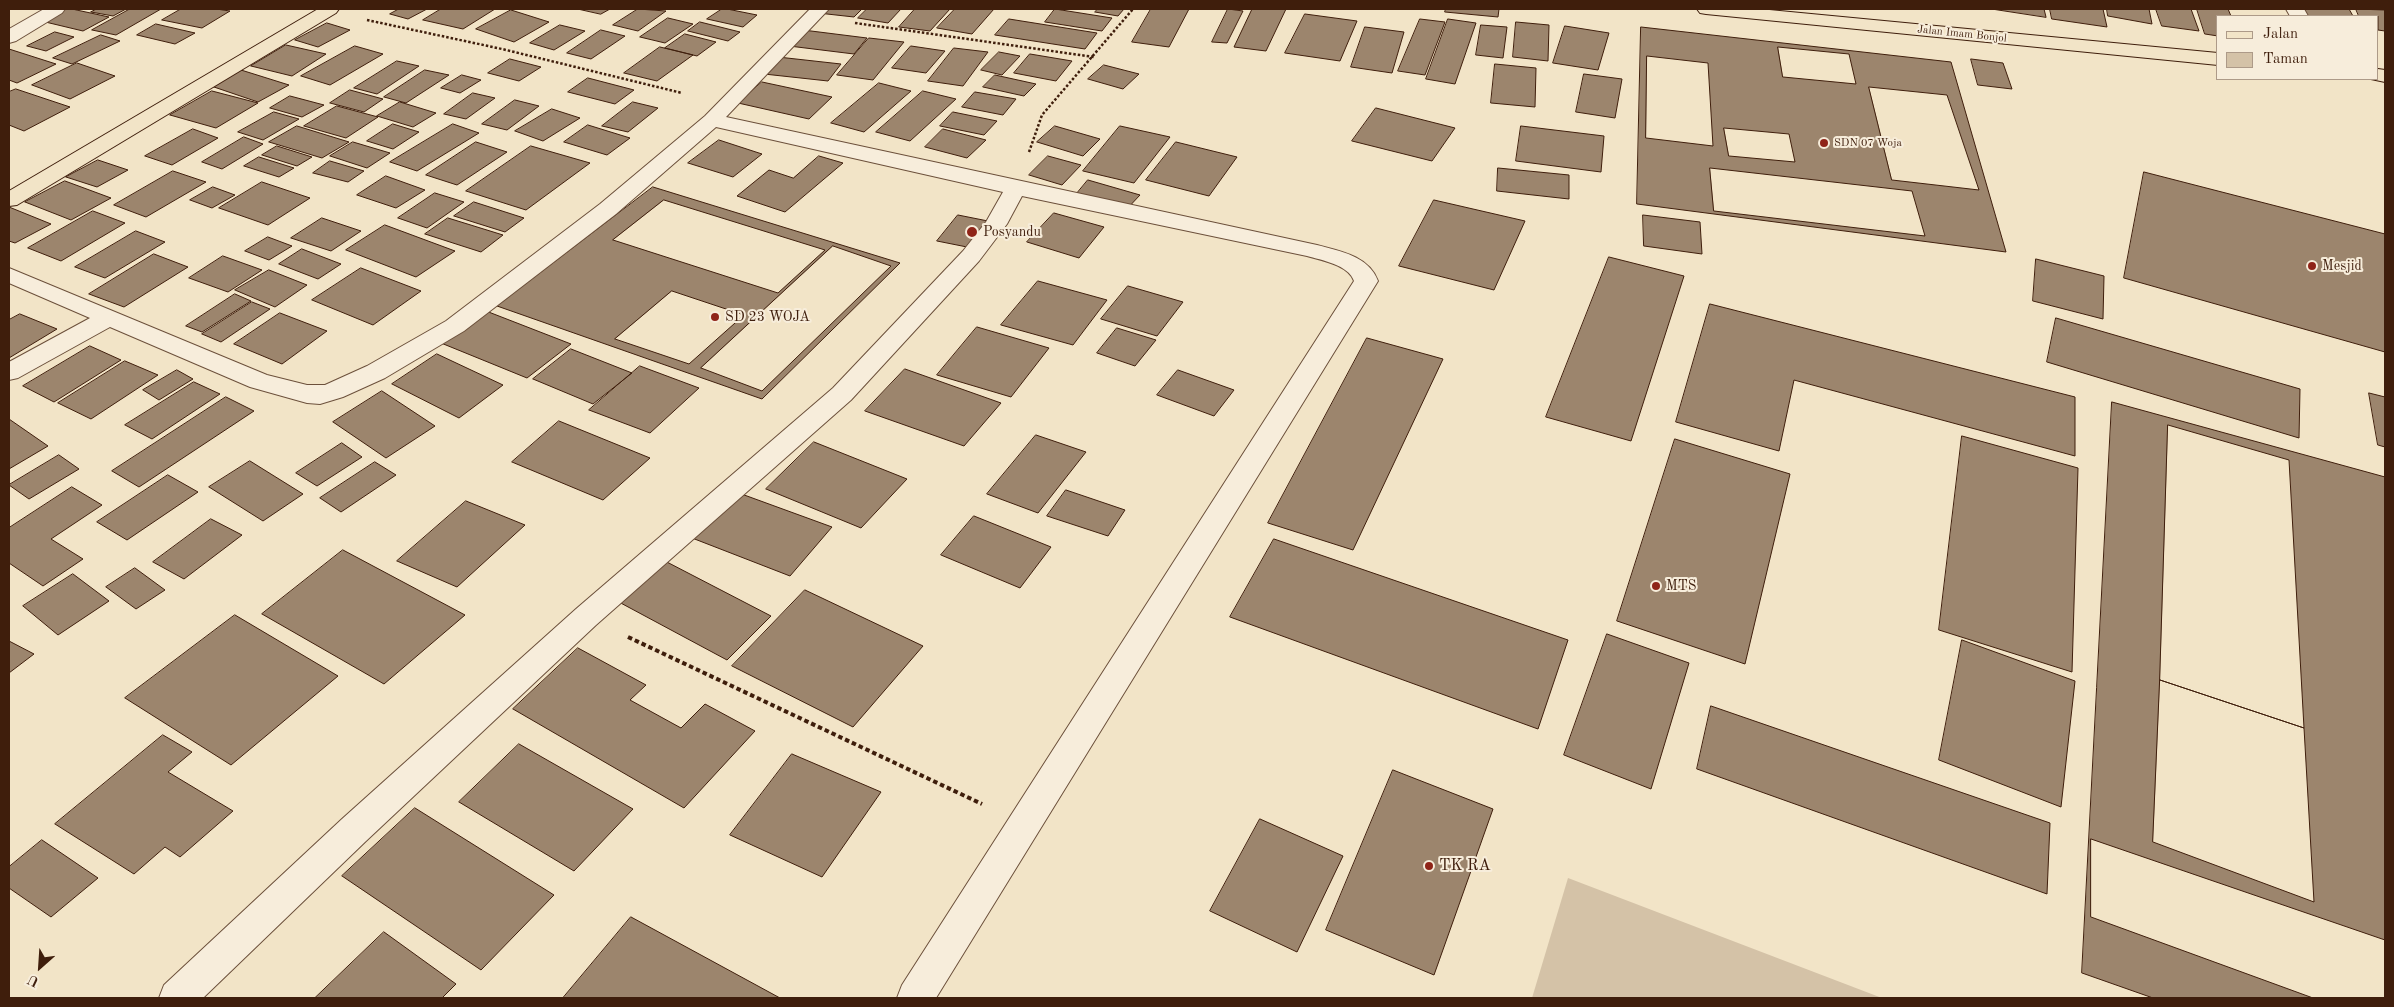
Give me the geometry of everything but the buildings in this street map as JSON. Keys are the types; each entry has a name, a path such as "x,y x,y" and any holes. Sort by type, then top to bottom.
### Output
{"main road":[{"path":"9,200 330,9"},
{"name":"Jalan Imam Bonjol","path":"1706,9 1771,12 2216,59"}],"street":[{"path":"9,36 56,9"},
{"path":"9,275 259,381 307,394 320,395 334,391 376,372 455,326 608,209 719,112 817,13"},
{"path":"719,112 1016,188 1309,250 1356,266 1366,276 1366,281 915,998"},
{"path":"177,998 354,830 586,617 842,394 971,256 996,224 1016,188"},
{"path":"9,372 110,317"}],"path":[{"path":"330,9 384,24 566,64 719,112"},
{"path":"1016,188 1042,115 1133,9"},
{"path":"817,13 1094,56"},
{"path":"586,617 1023,824"}],"green space":[{"path":"1568,878 1882,998 1532,998"}],"place":[{"name":"SDN 07 Woja","path":"1824,143"},
{"name":"Posyandu","path":"972,232"},
{"name":"Mesjid","path":"2312,266"},
{"name":"SD 23 WOJA","path":"715,317"},
{"name":"MTS","path":"1656,586"},
{"name":"TK RA","path":"1429,866"}]}
